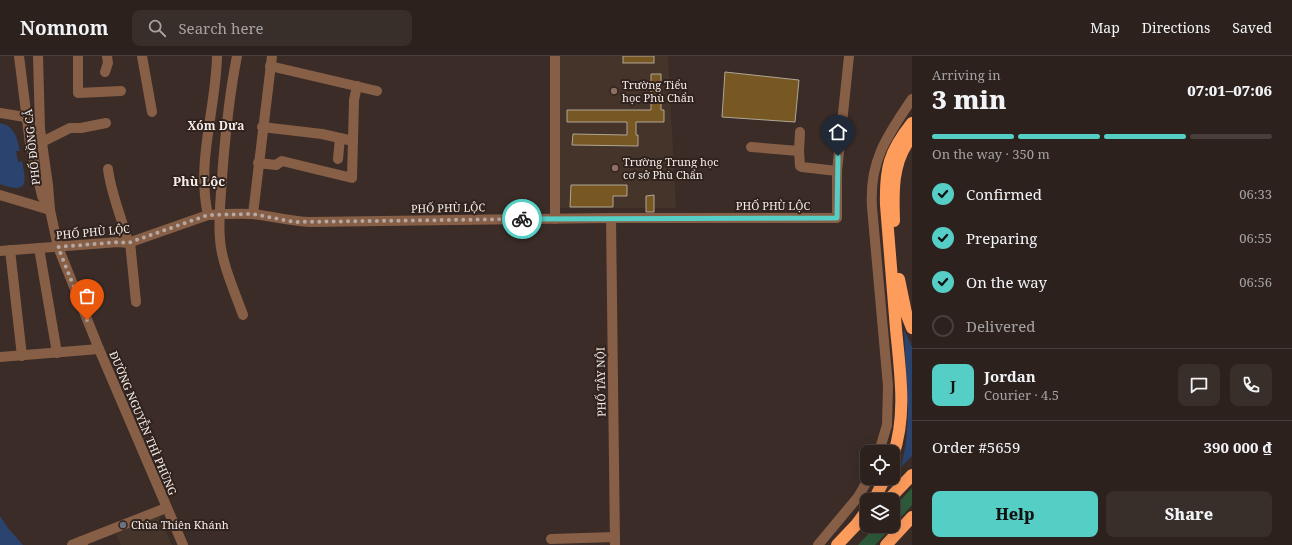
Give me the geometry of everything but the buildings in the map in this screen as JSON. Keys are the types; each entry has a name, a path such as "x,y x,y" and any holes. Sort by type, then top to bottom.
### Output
{"highway":[{"path":"896,445 900,430 901,386 886,213 886,185 888,168 893,151 912,123"},
{"path":"912,137 898,159 894,176 894,216 899,281 906,313 912,328"},
{"path":"895,493 912,475"},
{"path":"886,545 912,518"},
{"path":"837,545 860,520"},
{"path":"846,545 860,530"}],"street":[{"name":"ĐƯỜNG NGUYỄN THÌ PHÙNG","path":"19,56 30,144 42,196 50,210 58,247 99,349 183,545"},
{"name":"PHỐ ĐỒNG CẢ","path":"38,56 39,119 50,210"},
{"path":"78,56 78,93 121,91"},
{"path":"105,72 108,63 107,56"},
{"path":"142,56 152,112"},
{"path":"208,215 204,198 204,164 217,78 218,56"},
{"path":"237,56 230,93 220,214 220,240 222,254 243,315"},
{"path":"555,56 555,219"},
{"name":"PHỐ PHÙ LỘC","path":"5,251 129,242 208,215 220,214 253,214 299,222 611,218 837,218 837,171 849,56"},
{"path":"253,214 262,127 271,61 377,91"},
{"path":"258,162 276,165 282,162 352,178 354,100 357,86"},
{"path":"881,445 887,425 888,386 872,207 872,182 874,171 884,143 912,99"},
{"path":"0,113 39,119"},
{"path":"42,142 70,128 81,128 106,123"},
{"path":"262,127 322,134 353,140"},
{"path":"800,132 799,151 801,167 837,171"},
{"path":"338,159 340,138"},
{"path":"751,147 799,151"},
{"path":"108,169 113,196 129,242 136,302"},
{"path":"0,195 50,210"},
{"name":"PHỐ TÂY NỘI","path":"611,218 615,541"},
{"path":"39,248 57,353"},
{"path":"5,251 22,356"},
{"path":"0,357 99,349"},
{"path":"818,545 858,497 865,485"},
{"path":"72,545 82,543 166,508"},
{"path":"551,539 615,541"}],"shaded area":[{"path":"559,56 668,56 676,208 557,208"},
{"path":"159,515 172,545 121,545 116,534"}],"green space":[{"path":"912,488 912,505 900,518 900,501"},
{"path":"869,533 886,533 875,545 858,545"}],"water":[{"path":"0,123 12,130 18,142 20,151 16,151 18,162 22,161 24,176 23,185 20,187 9,187 0,184"},
{"path":"904,329 912,347 912,456 901,467 906,443 908,414"},
{"path":"0,516 8,528 23,545 0,545"}],"way so far":[{"path":"87,320 58,247 119,242 128,243 208,215 220,214 253,214 294,222 522,219"}],"place":[{"name":"Trường Tiểu học Phù Chẩn","path":"614,91"},
{"name":"Trường Trung học cơ sở Phù Chẩn","path":"615,168"},
{"name":"Chùa Thiên Khánh","path":"123,525"}],"district":[{"name":"Xóm Dưa","path":"216,126"},
{"name":"Phù Lộc","path":"199,181"}],"route":[{"path":"522,219 837,218 838,156"}]}
